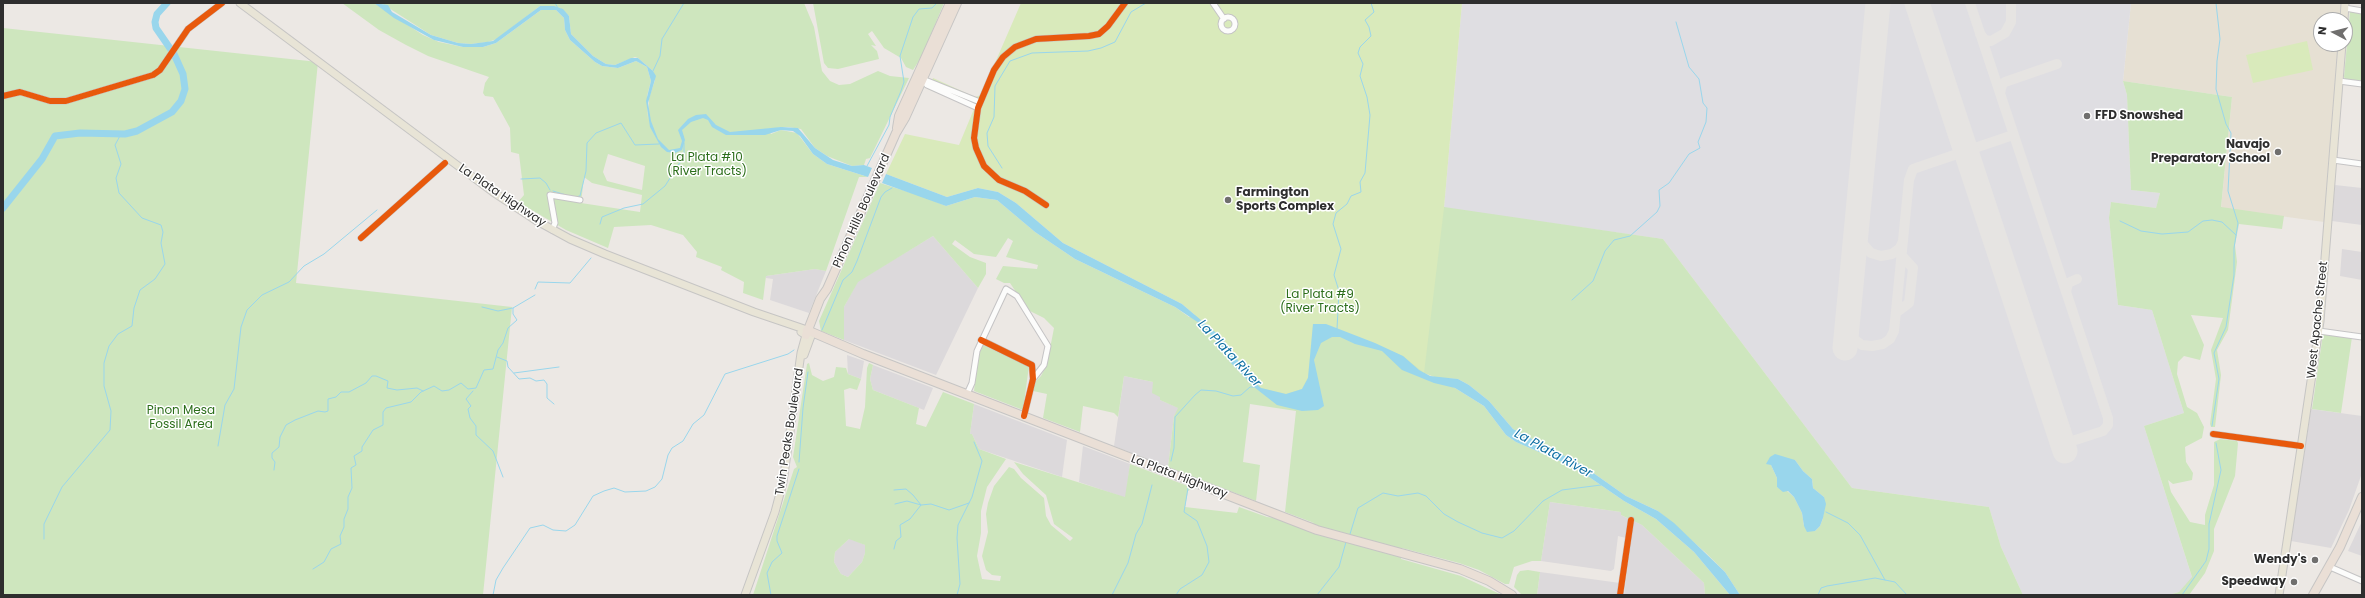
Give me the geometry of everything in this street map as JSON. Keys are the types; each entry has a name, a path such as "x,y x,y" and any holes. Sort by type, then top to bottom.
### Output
{"highway":[{"name":"Pinon Hills Boulevard","path":"809,333 825,301 827,289 896,133 905,118 950,3"},
{"name":"Pinon Hills Boulevard","path":"920,78 957,3"},
{"name":"La Plata Highway","path":"809,333 839,347 848,348 1317,530 1469,572 1512,595"},
{"path":"2313,595 2330,567 2351,524 2362,497"}],"main road":[{"name":"La Plata Highway","path":"240,3 493,192 552,230 594,250 776,320 779,324 809,333"},
{"name":"West Apache Street","path":"2279,595 2319,331 2341,52"},
{"name":"Twin Peaks Boulevard","path":"745,595 782,489 802,359 809,333"}],"street":[{"path":"3,96 20,92 50,101 66,101 153,75 160,70 188,29 222,3"},
{"path":"1046,205 1025,191 999,180 984,166 976,148 974,138 979,105 999,63 1015,47 1036,39 1089,36 1099,34 1108,26 1125,3"},
{"path":"1213,3 1224,19"},
{"path":"2345,6 2362,11"},
{"path":"920,78 927,85 979,105"},
{"path":"2339,81 2362,84"},
{"path":"2333,160 2362,164"},
{"path":"361,238 445,163"},
{"path":"552,230 555,223 550,195 580,200"},
{"path":"967,394 982,340 1006,289 1017,296 1048,346 1044,365 1033,379"},
{"path":"2319,331 2362,337"},
{"path":"982,340 1030,363 1033,368 1033,379 1024,416"},
{"path":"2213,434 2301,446"},
{"path":"1620,595 1631,520"},
{"path":"2330,567 2362,581"}],"shaded area":[{"path":"1462,3 2131,3 2123,81 2127,95 2131,190 2160,193 2156,208 2111,202 2109,218 2118,305 2152,310 2184,413 2144,426 2195,587 2169,595 2023,595 2001,547 1989,507 1852,488 1663,239 1444,208"},
{"name":"Navajo Preparatory School","path":"2131,3 2341,3 2340,12 2313,12 2313,52 2337,52 2324,222 2221,208 2232,97 2123,81"},
{"path":"2335,185 2362,188 2362,225 2332,221"},
{"path":"933,236 978,288 936,375 844,340 844,307 858,281"},
{"path":"2342,249 2362,252 2362,280 2340,276"},
{"path":"815,269 826,271 809,313 770,300 773,279 766,278 766,276"},
{"path":"847,355 864,361 861,379 848,374"},
{"path":"873,365 933,388 924,410 873,390 870,379"},
{"path":"1124,376 1153,382 1161,397 1160,400 1179,408 1174,416 1168,467 1114,446"},
{"path":"974,404 1067,440 1062,477 979,449 972,434 970,434"},
{"path":"2311,409 2362,416 2362,473 2349,510 2331,548 2291,541"},
{"path":"1083,446 1130,464 1126,498 1079,482"},
{"path":"1550,502 1621,512 1621,515 1629,519 1626,538 1618,536 1614,569 1611,571 1541,561"},
{"path":"1634,521 1642,525 1704,583 1705,595 1624,595"},
{"path":"2362,521 2362,556 2348,551"},
{"path":"850,538 865,545 865,553 862,562 848,577 841,574 834,562 835,552"},
{"path":"1540,572 1620,583 1618,595 1537,595"}],"green space":[{"name":"La Plata #10 (River Tracts)","path":"342,3 374,3 423,35 439,42 463,47 483,47 496,43 541,10 556,10 564,18 565,30 570,40 595,62 602,66 618,68 636,61 647,67 651,81 647,96 648,120 649,98 655,80 653,71 635,57 615,65 606,64 593,56 571,34 569,16 560,8 540,6 497,39 488,42 471,44 458,43 431,35 381,3 804,3 814,27 822,71 830,81 839,85 850,84 878,71 890,76 909,78 870,158 866,159 864,165 852,166 827,156 815,148 801,129 788,127 767,129 771,134 781,130 797,133 813,154 827,164 868,177 859,177 826,271 815,269 766,276 763,300 743,293 744,282 721,270 722,267 696,257 697,252 683,235 651,225 614,227 608,248 566,230 518,202 524,195 519,154 511,152 510,128 493,97 485,96 483,93 485,83 489,77 428,56 379,30","holes":["608,154 645,166 642,190 607,181 603,172","584,177 592,183 642,195 640,212 581,203"]},
{"path":"813,3 944,3 922,56 913,70 906,67 901,58 884,48 872,31 868,34 876,46 871,45 877,51 879,59 838,69 828,68 824,63"},
{"name":"Farmington Sports Complex","path":"1021,3 1462,3 1444,208 1424,373 1403,356 1335,328 1313,324 1308,377 1302,389 1286,394 1261,388 1252,380 1222,338 1182,304 1063,243 1016,203 998,192 978,188 947,197 886,174 905,134 959,145 974,109 928,89 933,78 975,97 981,95"},
{"path":"2350,11 2362,13 2362,81 2345,79 2344,77 2346,52 2353,52 2353,12"},
{"name":"Pinon Mesa Fossil Area","path":"3,28 318,62 296,283 512,307 483,595 3,595"},
{"path":"2307,41 2313,70 2253,83 2246,55"},
{"path":"2123,81 2232,97 2221,207 2284,216 2282,229 2239,224 2235,245 2237,262 2228,330 2217,350 2221,375 2215,427 2211,427 2210,424 2216,379 2211,350 2223,318 2191,315 2204,345 2200,360 2184,356 2178,362 2177,374 2187,407 2197,413 2204,427 2202,438 2185,447 2186,462 2193,473 2192,480 2173,484 2168,480 2171,492 2190,522 2205,525 2205,515 2214,485 2214,442 2220,439 2237,441 2238,443 2235,476 2214,529 2214,551 2205,573 2189,595 2169,595 2179,592 2192,577 2144,426 2184,413 2152,310 2118,305 2109,218 2111,202 2156,208 2160,193 2131,190 2127,95"},
{"name":"La Plata #9 (River Tracts)","path":"880,183 924,197 946,206 975,197 997,200 1035,232 1075,259 1175,307 1189,317 1444,207 1663,239 1852,488 1989,507 2001,547 2023,595 1740,595 1725,572 1706,553 1658,511 1626,496 1582,465 1513,429 1489,401 1469,385 1458,379 1437,378 1424,373 1455,388 1484,406 1506,435 1516,442 1576,468 1624,501 1656,519 1694,552 1730,595 1705,595 1704,583 1642,525 1621,515 1621,512 1550,502 1541,561 1532,561 1514,567 1509,584 1505,584 1479,570 1459,563 1402,548 1401,559 1461,576 1502,595 753,595 794,469 797,467 793,457 807,364 809,363 812,375 823,381 834,377 836,367 846,368 848,374 861,379 857,390 850,388 844,390 846,426 860,429 865,407 867,368 869,363 873,365 870,379 873,390 919,408 916,424 926,427 943,392 974,404 970,434 972,434 979,449 1006,459 987,487 981,511 981,533 977,556 982,579 1000,581 1001,576 992,575 986,570 982,556 988,532 986,514 988,503 994,486 1009,467 1014,469 1021,478 1044,498 1046,516 1051,525 1070,541 1073,538 1054,524 1046,495 1023,474 1014,462 1125,497 1130,464 1193,488 1188,491 1185,507 1237,513 1239,507 1267,517 1314,523 1285,512 1296,411 1250,404 1243,462 1260,465 1256,501 1168,467 1174,416 1178,408 1160,400 1160,397 1152,393 1153,382 1124,376 1118,417 1114,413 1083,406 1080,432 1043,418 1047,394 1033,391 1034,383 1041,376 1047,364 1054,328 1044,318 1028,310 1010,283 1004,283 996,279 1003,266 1037,269 1038,265 1006,257 1013,241 1008,238 996,257 974,254 955,240 952,244 970,257 986,263 986,274 978,288 933,236 858,282 844,307 844,340 821,331 819,321","holes":["1795,460 1803,471 1812,479 1813,488 1824,497 1823,518 1820,526 1815,531 1804,526 1802,513 1794,497 1787,491 1777,487 1777,478 1771,465","849,539 865,545 865,553 862,562 848,577 841,574 834,562 835,552"]},
{"path":"2325,333 2352,337 2341,413 2312,409 2323,334"},
{"path":"983,345 1029,366 1023,410 974,391 978,356"},
{"path":"1528,570 1540,572 1537,595 1522,595 1514,587 1517,575 1520,571"}],"water":[{"path":"374,3 388,5 392,12 431,35 458,43 471,44 493,41 540,6 554,6 563,9 569,16 571,34 593,56 606,64 615,65 631,58 638,58 653,71 656,76 648,103 651,121 658,139 669,150 680,148 682,141 678,130 688,119 696,115 706,114 716,125 730,132 781,127 798,128 815,148 833,160 852,166 864,165 872,168 868,177 827,164 813,154 800,136 793,131 781,130 765,135 726,135 712,127 708,120 703,118 691,122 682,130 685,140 682,150 675,153 667,152 661,147 650,127 646,101 651,81 647,67 636,61 618,68 602,66 595,62 570,40 565,30 564,18 556,10 541,10 496,43 483,47 463,47 434,40 394,18"},
{"path":"886,174 947,197 978,188 998,192 1016,203 1063,243 1182,304 1222,338 1252,380 1261,388 1286,394 1302,389 1308,378 1313,324 1326,324 1375,343 1403,356 1419,370 1430,376 1458,379 1469,385 1489,401 1513,429 1582,465 1626,496 1658,511 1674,523 1725,572 1740,595 1730,595 1694,552 1656,519 1624,501 1576,468 1516,442 1506,435 1484,406 1455,388 1434,383 1402,370 1382,351 1355,344 1340,337 1332,337 1321,343 1314,360 1324,406 1318,410 1302,411 1277,405 1254,387 1230,362 1219,343 1199,323 1175,307 1075,259 1035,232 997,200 975,197 946,206 882,183"},
{"path":"1775,454 1795,460 1803,471 1812,479 1813,488 1824,497 1826,504 1823,518 1820,526 1815,531 1807,532 1804,526 1802,513 1794,497 1788,491 1783,492 1777,487 1777,478 1771,465 1766,464 1770,457"}],"waterway":[{"path":"3,208 42,159 55,136 80,133 125,134 137,131 172,112 181,101 185,89 183,74 174,54 156,28 155,22 157,14 167,3"},
{"name":"La Plata River","path":"555,3 558,8"},
{"path":"653,71 660,56 662,39 684,3"},
{"path":"867,166 889,125 890,117 904,82 900,56 913,17 919,9 932,8 937,3"},
{"path":"1002,168 988,146 987,133 994,117 995,86 1010,61 1032,53 1088,51 1101,48 1115,42 1131,12 1146,3"},
{"path":"1337,329 1339,291 1334,275 1341,249 1333,224 1336,213 1347,204 1351,196 1361,192 1360,182 1365,173 1370,115 1367,97 1360,76 1363,64 1358,53 1360,47 1371,36 1369,27 1365,20 1374,12 1371,3"},
{"path":"2212,426 2219,379 2214,353 2226,327 2234,275 2234,248 2238,223 2228,191 2231,133 2226,124 2216,89 2217,61 2220,39 2216,3"},
{"path":"1572,300 1593,281 1605,251 1614,240 1630,236 1657,212 1660,206 1659,190 1669,183 1689,154 1700,148 1698,142 1706,122 1707,108 1703,103 1699,79 1689,67 1676,22"},
{"path":"575,197 580,196 586,171 587,143 596,133 621,123 635,145 659,144"},
{"path":"44,539 44,524 62,487 110,430 111,411 104,386 104,363 109,346 118,334 132,326 134,308 140,290 155,279 165,264 161,243 163,232 161,225 142,218 119,193 116,178 121,164 115,145 121,134"},
{"path":"600,224 602,217 624,208 643,204 665,186 684,156 684,143"},
{"path":"521,179 540,178 546,183 550,190"},
{"path":"822,330 843,280 852,272 857,261 881,197 885,192 892,188"},
{"path":"553,191 566,195"},
{"path":"218,446 225,405 234,389 241,327 247,310 262,295 289,282 304,266 324,254 377,210"},
{"path":"2120,221 2141,231 2162,234 2188,232 2203,221 2212,220 2222,222 2236,235"},
{"path":"535,289 538,282 570,283 591,258"},
{"path":"313,569 324,562 331,549 341,544 340,536 344,527 344,519 348,509 348,497 352,488 351,468 356,465 354,456 362,451 362,447 373,430 383,425 383,412 386,408 411,402 421,392 434,386 442,391 449,390 461,383 468,389 476,388 484,370 493,369 498,350 503,343 508,328 517,320 513,314 513,308 535,295"},
{"path":"482,307 498,311 513,308"},
{"path":"493,595 496,580 530,528 543,525 553,530 566,531 575,525 593,496 614,488 625,492 646,491 655,487 662,479 668,455 672,448 683,441 693,424 704,415 725,374 788,354 794,350"},
{"path":"497,357 507,361 508,367 519,379 530,378 536,381 544,380 547,384 547,398 554,404"},
{"path":"514,373 559,367"},
{"path":"799,462 803,408 808,372"},
{"path":"274,470 275,462 272,458 272,453 279,447 280,437 286,425 318,411 328,411 328,399 336,397 341,392 349,392 366,383 372,376 388,381 387,388 397,390 417,388 423,391"},
{"path":"1171,461 1174,448 1175,417 1195,395 1201,390 1216,391 1233,396 1241,395 1250,387 1254,387"},
{"path":"473,391 466,399 471,406 468,409 470,418 476,426 476,435 493,451 503,477"},
{"path":"957,595 960,584 957,538 958,525 972,497 982,461 974,442"},
{"path":"2182,595 2206,561 2209,549 2209,524 2221,470 2216,443"},
{"path":"771,595 767,573 772,562 782,553 777,541 777,536 799,469"},
{"path":"1112,595 1128,563 1136,534 1142,524 1152,485"},
{"path":"1350,534 1358,508 1383,493 1398,496 1418,493 1426,496 1444,514 1458,522 1482,533 1502,538 1514,531 1543,501 1562,490 1601,485"},
{"path":"1176,595 1180,589 1202,575 1209,562 1207,546 1197,521 1184,512 1188,488"},
{"path":"894,490 906,489 921,505 931,504 949,510 969,503"},
{"path":"894,549 896,541 901,537 900,525 910,519 921,505 907,501 895,504"},
{"path":"1826,512 1848,523 1860,535 1885,580"},
{"path":"1317,595 1339,567 1346,542"},
{"path":"1818,595 1821,588 1827,586 1875,578 1895,582 1907,595"}],"taxiway":[{"path":"1970,3 2108,418 2108,425 2103,431 2063,444"},
{"path":"1980,34 1985,40 1991,41 2005,33 2011,22 2011,3"},
{"path":"2000,93 2002,85 2005,82 2057,64"},
{"path":"1848,322 1851,337 1862,345 1872,346 1883,344 1890,339 1894,331 1909,180 1913,169 2013,135"},
{"path":"1857,219 1860,241 1871,253 1881,256 1892,254 1900,248 1903,241"},
{"path":"1897,312 1909,303 1913,268 1902,256"},
{"path":"2066,292 2068,283 2077,279"}],"runway":[{"path":"1845,348 1878,3"},
{"path":"1917,3 2065,451"}],"cycle path":[{"path":"3,96 20,92 50,101 66,101 153,75 160,70 188,29 222,3"},
{"path":"1046,205 1025,191 999,180 984,166 976,148 974,138 978,108 994,70 1003,57 1015,47 1036,39 1089,36 1099,34 1108,26 1125,3"},
{"path":"361,238 445,163"},
{"path":"981,340 1032,365 1033,379 1024,416"},
{"path":"2213,434 2301,446"},
{"path":"1620,595 1631,520"}],"place":[{"name":"FFD Snowshed","path":"2087,116"},
{"name":"Navajo Preparatory School","path":"2278,152"},
{"name":"Farmington Sports Complex","path":"1228,200"},
{"name":"Wendy's","path":"2315,560"},
{"name":"Speedway","path":"2294,582"}]}
